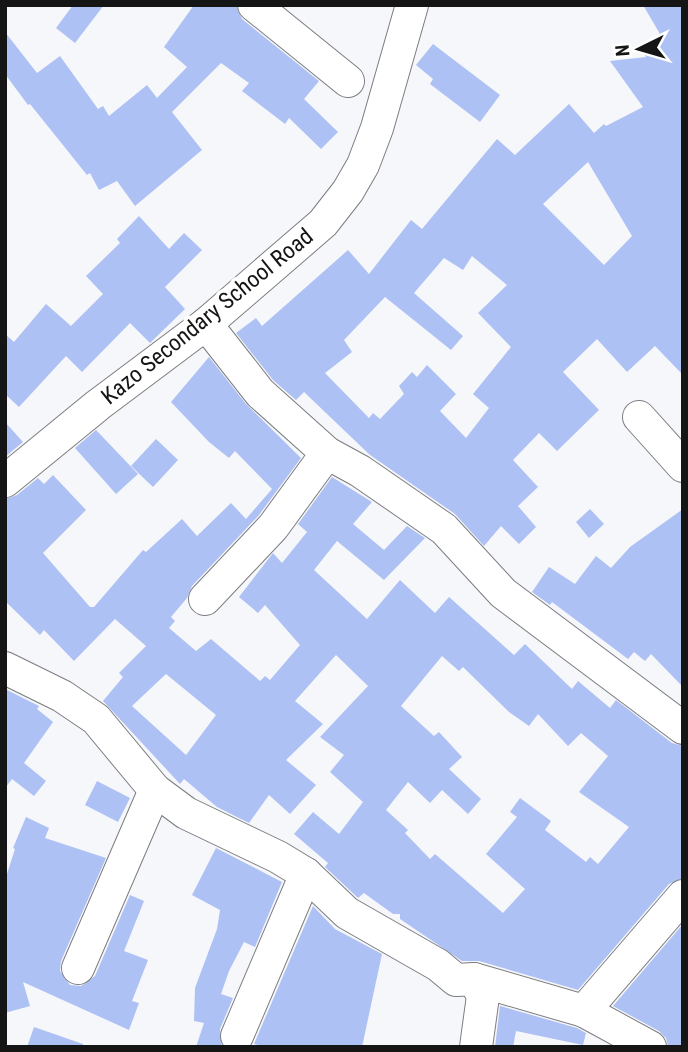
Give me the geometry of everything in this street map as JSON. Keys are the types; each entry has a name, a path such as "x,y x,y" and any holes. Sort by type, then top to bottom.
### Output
{"street":[{"path":"254,5 348,80"},
{"name":"Kazo Secondary School Road","path":"5,481 98,405 206,324 323,223 348,191 363,165 377,128 412,5"},
{"path":"206,324 260,393 327,453 360,471 444,529 503,593 683,727"},
{"path":"639,417 683,466"},
{"path":"205,599 273,527 327,453"},
{"path":"5,668 62,696 96,719 155,790 187,813 278,857 306,874 347,913 438,965 456,980 474,979 584,1012 650,1047"},
{"path":"78,968 155,790"},
{"path":"237,1036 306,874"},
{"path":"584,1012 683,896"},
{"path":"474,979 483,996 475,1047"}],"building":[{"path":"73,5 104,5 75,43 56,28"},
{"path":"194,5 236,5 242,19 319,81 304,99 338,132 321,149 289,118 285,124 242,91 249,83 221,63 172,112 202,150 135,206 117,181 99,190 90,173 87,175 30,104 28,105 5,74 5,32 37,73 60,56 98,109 103,106 109,116 147,85 157,98 187,67 164,47"},
{"path":"643,5 683,5 683,375 655,346 627,372 597,339 563,372 599,410 557,451 539,433 513,460 538,487 518,506 536,527 519,544 501,526 484,546 455,514 370,455 304,392 296,400 273,380 236,333 256,318 262,326 348,250 369,274 411,220 422,229 497,139 515,155 569,104 594,133 604,124 606,126 643,107 610,61 646,57 640,47 660,34","holes":["588,162 632,236 604,265 543,204","472,256 507,285 478,313 511,347 473,394 489,408 466,438 440,411 456,394 427,365 417,377 412,372 399,386 404,394 380,419 373,413 369,418 325,373 352,352 344,340 385,297 451,350 463,336 414,293 444,258 463,270"]},
{"path":"433,44 500,95 480,122 430,84 433,79 416,65"},
{"path":"139,216 169,249 184,233 202,250 165,287 185,309 150,343 130,323 82,372 66,356 19,407 5,394 5,334 14,342 46,304 71,326 103,294 86,276 120,243 117,239"},
{"path":"209,357 246,404 301,458 259,515 192,586 187,598 171,617 175,621 169,628 196,651 211,639 260,681 265,676 270,680 300,645 265,605 258,613 239,597 273,553 282,563 307,532 298,524 332,477 372,502 353,524 384,550 407,526 425,538 384,580 337,541 314,570 367,619 400,580 435,613 449,597 514,655 525,644 572,689 578,681 610,708 616,700 672,743 683,746 683,878 669,884 578,990 479,961 462,961 400,919 400,914 393,914 364,893 358,898 325,867 328,863 294,834 313,812 339,834 363,802 330,772 344,755 320,737 368,686 336,655 295,701 323,724 286,760 316,785 290,814 269,795 249,823 217,807 184,779 180,784 103,701 123,677 119,673 146,646 115,619 74,661 44,630 40,635 5,601 5,499 17,495 38,478 44,484 53,475 86,510 43,553 90,607 94,607 143,550 146,552 182,519 197,536 231,503 246,519 272,489 235,451 229,458 209,442 171,402","holes":["442,656 459,671 463,667 509,712 529,726 538,714 568,746 581,733 608,756 579,792 629,827 598,864 590,857 586,862 545,830 551,821 520,798 510,812 517,817 486,854 525,889 503,913 435,854 430,859 405,833 408,830 386,810 408,782 430,803 442,790 468,814 481,799 449,769 462,757 439,732 434,736 401,706","166,674 216,715 186,755 132,706"]},
{"path":"5,422 23,442 5,457"},
{"path":"96,430 138,474 116,494 75,448"},
{"path":"156,439 178,460 153,487 131,466"},
{"path":"590,509 604,524 589,538 576,522"},
{"path":"683,509 683,687 651,654 645,661 634,652 628,659 552,602 550,605 532,592 549,567 575,584 596,556 611,568 630,547"},
{"path":"5,689 39,706 37,709 53,722 24,763 46,781 34,796 12,779 5,788"},
{"path":"97,781 130,798 118,822 85,805"},
{"path":"26,817 49,828 45,838 106,858 61,961 60,971 70,985 81,986 95,976 130,895 144,901 124,951 148,960 132,1001 139,1003 129,1030 23,982 30,1006 5,1013 5,880 15,849 13,848"},
{"path":"216,848 282,882 255,947 244,942 229,971 221,994 233,998 220,1029 222,1047 196,1047 204,1023 194,1021 195,988 217,929 220,910 192,895"},
{"path":"313,906 335,929 382,954 362,1047 267,1047 254,1044"},
{"path":"683,924 683,1047 668,1047 666,1038 659,1031 613,1006"},
{"path":"500,1006 577,1028 586,1033 583,1045 516,1031 513,1047 495,1047"},
{"path":"34,1027 83,1044 83,1047 27,1047"}]}
